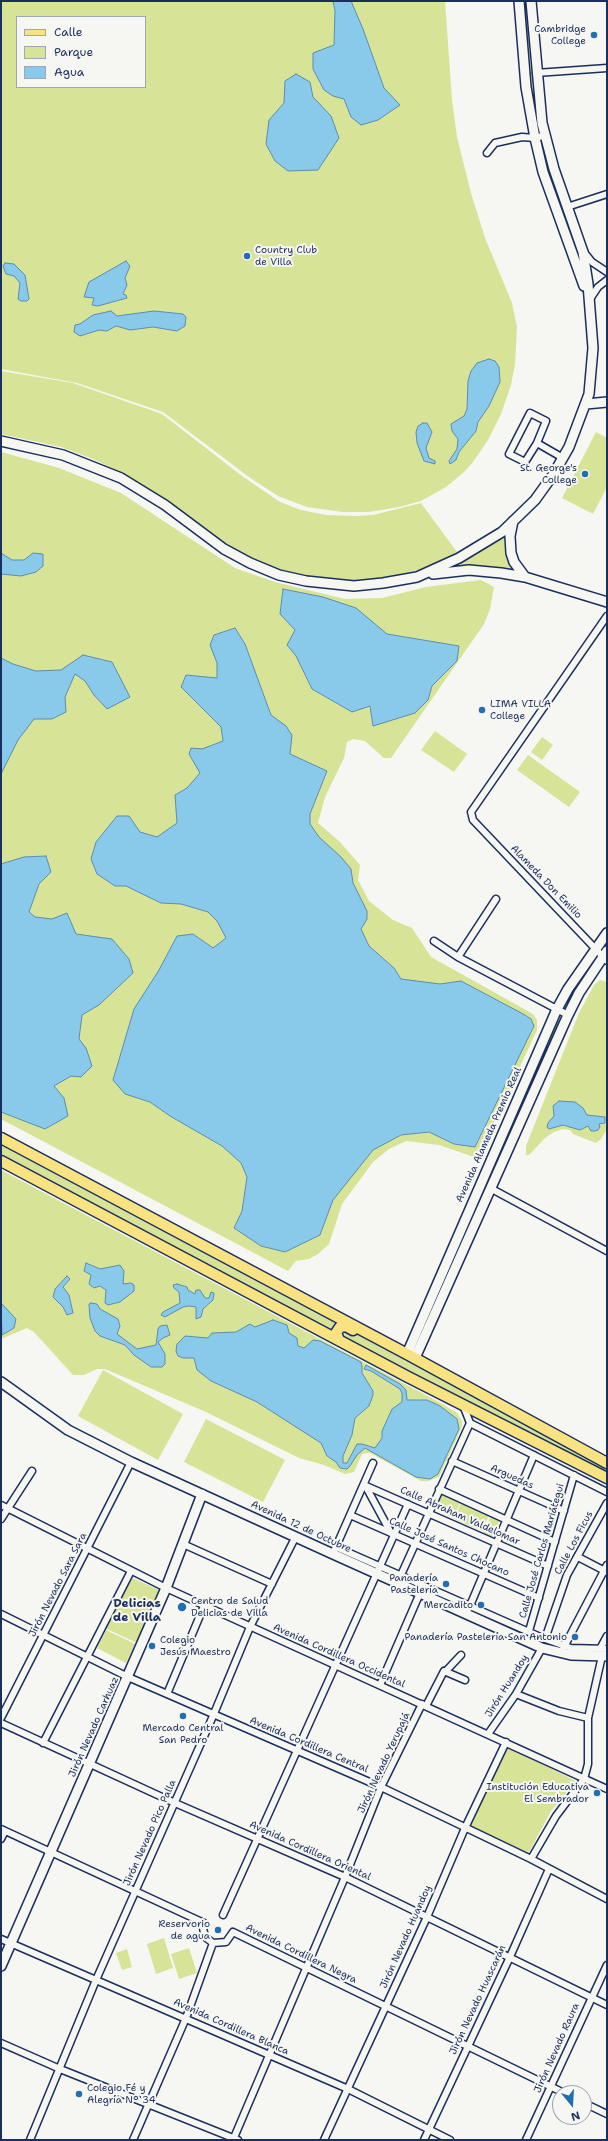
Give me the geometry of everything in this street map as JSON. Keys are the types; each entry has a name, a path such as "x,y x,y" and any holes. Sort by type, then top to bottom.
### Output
{"main road":[{"path":"1,1138 372,1335 607,1463"},
{"path":"1,1161 447,1397 607,1478"},
{"path":"339,1340 337,1337 337,1331 344,1326 365,1336 372,1335"},
{"path":"447,1397 454,1397 470,1404 476,1400 476,1391"}],"street":[{"path":"520,1 526,87 535,138 543,172 589,300"},
{"path":"417,577 459,558 481,546 514,521 535,500 563,458 586,404 592,372 593,348 583,252 554,169 546,135 536,73 531,1"},
{"path":"536,73 607,68"},
{"path":"487,153 495,143 522,137 535,138 546,135"},
{"path":"567,207 607,194"},
{"path":"583,252 592,262 607,272"},
{"path":"589,300 598,287 607,280"},
{"path":"586,404 607,402"},
{"path":"530,414 546,421 537,443 525,462 509,454 530,414"},
{"path":"1,441 63,456 121,478 165,505 224,549 250,563 279,575 306,581 354,586 469,570 525,577 607,602"},
{"path":"537,443 563,458"},
{"path":"514,521 510,536 511,553 514,562 525,577"},
{"name":"Alameda Don Emilio","path":"606,956 596,949 473,820 472,816 473,808 607,616"},
{"path":"458,957 496,898"},
{"name":"Avenida Alameda Premio Real","path":"411,1356 557,1009 568,989 607,933"},
{"path":"434,941 458,957 568,1015"},
{"path":"411,1356 490,1188 568,1015 579,993 606,956"},
{"path":"490,1188 607,1251"},
{"name":"Avenida 12 de Octubre","path":"1,1382 68,1430 131,1462 296,1536 335,1550 379,1570 420,1593 529,1632 563,1649"},
{"path":"463,1405 470,1422 607,1492"},
{"path":"401,1575 470,1422"},
{"path":"468,1610 534,1455"},
{"name":"Arguedas","path":"452,1461 564,1511"},
{"name":"Jirón Nevado Sara Sara","path":"1,1718 131,1462"},
{"path":"335,1550 374,1463"},
{"path":"1,1519 4,1507 32,1471"},
{"name":"Calle José Carlos Mariátegui","path":"529,1632 574,1475"},
{"path":"364,1485 393,1534"},
{"name":"Calle Abraham Valdelomar","path":"364,1485 548,1566"},
{"path":"439,1489 555,1542"},
{"name":"Jirón Nevado Carhuaz","path":"1,1966 166,1588 202,1494"},
{"name":"Calle Los Ficus","path":"545,1639 567,1575 607,1503"},
{"path":"222,1914 298,1750 335,1664 379,1570 393,1534 408,1504"},
{"name":"Avenida Cordillera Occidental","path":"4,1507 87,1550 204,1606 335,1664 607,1789"},
{"name":"Calle José Santos Chocano","path":"350,1515 539,1598"},
{"name":"Jirón Nevado Pico Palla","path":"30,2140 96,1980 213,1716 250,1627 296,1536"},
{"path":"183,1544 272,1584"},
{"path":"563,1649 606,1569 578,1556"},
{"name":"Avenida 12 de Octubre","path":"379,1570 401,1575 542,1648 604,1652"},
{"path":"43,1743 131,1571"},
{"path":"380,1685 420,1593"},
{"path":"166,1694 204,1606"},
{"name":"Avenida Cordillera Central","path":"1,1614 128,1677 213,1716 298,1750 381,1787 607,1899"},
{"path":"531,1860 556,1816 584,1779 588,1764 588,1718 607,1636"},
{"name":"Jirón Huandoy","path":"488,1734 516,1694 542,1648"},
{"name":"Jirón Nevado Yerupajá","path":"235,2139 306,1967 346,1877 381,1787 424,1705 444,1671 446,1671 461,1655"},
{"path":"446,1671 465,1680"},
{"path":"516,1694 559,1711 588,1718"},
{"name":"Avenida Cordillera Oriental","path":"1,1723 175,1803 346,1877 510,1959 607,2005"},
{"name":"Jirón Nevado Huandoy","path":"324,2140 427,1917 465,1828 506,1742"},
{"path":"1,1839 3,1830 204,1923 204,1937 213,1943 186,2018 133,2140"},
{"name":"Jirón Nevado Huascarán","path":"424,2140 510,1959 549,1869"},
{"name":"Avenida Cordillera Negra","path":"213,1943 226,1942 233,1932 551,2087"},
{"name":"Avenida Cordillera Blanca","path":"1,1939 348,2089 450,2140"},
{"name":"Jirón Nevado Raura","path":"526,2140 607,1965"},
{"path":"1,2043 60,2069 235,2139"},
{"path":"592,2107 607,2114"}],"green space":[{"name":"Country Club de Villa","path":"1,1 445,1 452,100 457,137 471,193 485,238 512,303 517,327 515,364 511,385 501,414 488,440 473,462 463,473 446,487 421,501 399,507 369,512 343,512 307,507 278,496 249,477 163,412 77,383 1,369"},
{"path":"522,1 526,1 530,61 539,127 546,159 579,254 581,267 544,167 529,92"},
{"path":"1,371 73,383 162,414 242,476 280,502 301,510 326,515 357,516 373,515 421,503 457,552 445,561 393,578 352,582 282,574 231,549 173,506 128,476 93,459 61,447 1,434"},
{"path":"596,432 607,438 607,487 593,514 562,498"},
{"path":"1,452 59,468 121,493 235,568 275,582 345,599 382,598 426,587 481,580 494,587 490,609 484,624 391,758 384,758 365,741 353,739 347,742 344,758 325,797 318,823 339,841 360,865 358,880 369,901 393,920 412,928 431,957 533,1014 537,1020 537,1030 482,1148 474,1157 439,1145 406,1141 389,1149 373,1162 342,1204 329,1244 318,1254 309,1259 296,1261 288,1271 1,1119"},
{"path":"507,533 505,543 516,572 444,570 481,551"},
{"path":"435,731 467,754 454,772 421,750"},
{"path":"542,737 553,745 542,760 531,752"},
{"path":"528,755 580,792 569,807 517,770"},
{"path":"600,980 607,982 607,1129 601,1139 596,1143 573,1134 570,1130 563,1129 554,1132 545,1138 529,1155 526,1155 526,1146 579,1013 594,985"},
{"path":"556,1020 561,1023 485,1190 482,1188"},
{"path":"1,1145 607,1468 607,1476 1,1156"},
{"path":"1,1170 457,1413 462,1421 462,1427 439,1477 428,1481 421,1481 370,1453 362,1454 354,1472 345,1474 324,1465 299,1458 206,1412 105,1369 97,1369 84,1375 73,1375 34,1332 27,1328 1,1339"},
{"path":"103,1370 183,1414 158,1460 78,1416"},
{"path":"206,1419 285,1460 263,1502 184,1462"},
{"path":"441,1494 460,1503 453,1518 434,1509"},
{"path":"461,1503 489,1515 482,1531 454,1519"},
{"path":"491,1516 500,1520 492,1537 483,1533"},
{"path":"130,1577 161,1591 137,1643 105,1628"},
{"path":"106,1630 135,1644 126,1663 97,1648"},
{"path":"506,1746 576,1781 551,1811 528,1854 468,1826"},
{"path":"164,1938 173,1968 156,1974 147,1944"},
{"path":"189,1948 197,1973 179,1979 171,1954"},
{"path":"127,1949 132,1967 122,1970 116,1953"}],"water":[{"path":"333,1 351,1 363,29 384,88 400,105 378,120 361,125 351,117 344,99 333,96 324,90 313,69 313,53 334,45 335,11"},
{"path":"296,74 310,82 313,97 331,116 339,138 318,170 288,171 275,161 266,144 269,120 284,103 285,81"},
{"path":"126,261 130,266 125,278 127,285 123,294 126,295 127,298 98,306 92,305 94,298 84,297 89,282"},
{"path":"5,263 14,264 25,275 29,299 27,301 21,301 18,299 20,283 14,276 6,274 3,266"},
{"path":"111,311 117,316 154,311 183,314 186,317 185,326 177,331 153,327 130,330 116,326 107,331 99,330 80,336 74,332 75,325 80,324 93,315"},
{"path":"489,359 495,361 499,367 500,382 489,406 478,422 476,431 459,452 456,460 450,464 449,461 457,449 458,439 452,431 451,424 464,416 467,409 468,381 471,371 477,363"},
{"path":"423,423 427,423 432,432 426,448 429,458 435,461 435,464 424,461 417,443 416,432 418,426"},
{"path":"1,553 12,560 24,560 33,553 43,554 43,566 36,572 21,576 1,574"},
{"path":"283,589 323,597 356,608 387,634 459,646 457,661 432,686 428,700 415,713 373,726 370,706 352,712 312,689 296,656 287,645 295,630 280,614"},
{"path":"235,628 245,644 271,715 286,726 292,735 290,754 327,771 310,814 310,824 319,837 341,857 351,869 353,883 367,911 367,919 361,929 369,946 394,968 401,979 440,984 461,981 525,1015 531,1019 534,1026 475,1147 454,1144 429,1132 401,1135 373,1150 333,1200 320,1235 285,1252 261,1246 234,1228 242,1211 247,1177 241,1163 222,1146 170,1116 150,1102 125,1094 113,1080 134,1009 159,970 177,936 193,934 213,948 226,938 217,921 208,912 181,904 161,903 126,886 115,886 97,874 91,859 96,842 117,816 129,816 140,832 157,837 177,823 175,795 187,788 200,773 189,754 191,748 202,749 223,741 221,727 181,687 186,675 217,678 217,663 210,645 214,635"},
{"path":"83,655 112,662 130,697 107,709 94,695 85,681 75,674 65,697 66,712 52,719 34,719 18,740 1,774 1,658 13,664 36,671 61,670"},
{"path":"46,856 51,872 39,884 29,912 35,917 52,919 67,913 76,934 112,939 129,959 133,973 99,1005 82,1015 79,1039 86,1048 92,1066 81,1077 71,1076 54,1086 64,1098 68,1116 45,1129 1,1112 1,864 24,857"},
{"path":"559,1101 575,1102 583,1108 587,1115 605,1117 605,1123 599,1124 600,1127 595,1131 591,1131 588,1126 580,1130 563,1125 549,1129 547,1127 548,1123 554,1116 553,1106"},
{"path":"86,1263 100,1269 120,1265 124,1271 123,1284 131,1283 134,1285 134,1291 120,1302 108,1305 105,1303 106,1290 100,1286 94,1288 89,1284 91,1275 84,1271"},
{"path":"67,1276 70,1279 63,1287 69,1295 73,1313 67,1315 63,1307 53,1297 55,1289"},
{"path":"177,1284 187,1287 188,1290 195,1294 196,1290 200,1290 205,1298 209,1298 211,1292 214,1293 213,1300 203,1309 201,1317 196,1319 196,1307 189,1306 183,1307 165,1317 161,1315 163,1312 180,1303 179,1292 173,1285"},
{"path":"1,1303 16,1319 14,1328 2,1335"},
{"path":"89,1304 97,1304 100,1309 118,1319 120,1326 117,1334 137,1349 156,1345 158,1329 160,1326 167,1325 170,1335 158,1342 165,1354 165,1364 162,1367 151,1367 134,1355 125,1345 100,1336 95,1331 90,1318"},
{"path":"273,1320 287,1325 289,1333 297,1338 298,1346 304,1348 313,1340 320,1341 361,1362 362,1373 373,1391 373,1395 369,1406 355,1418 352,1435 343,1456 343,1463 347,1463 357,1444 375,1448 382,1438 382,1431 392,1409 402,1402 402,1393 400,1389 371,1371 364,1369 366,1365 400,1384 406,1390 407,1400 427,1400 440,1406 457,1419 459,1429 438,1474 430,1479 416,1477 365,1448 357,1455 347,1469 340,1468 336,1462 327,1456 321,1443 257,1402 211,1381 197,1370 194,1358 183,1358 178,1356 176,1351 177,1344 185,1336 208,1338 212,1333 236,1332 250,1324 255,1327"}],"place":[{"name":"Cambridge College","path":"594,35"},
{"name":"Country Club de Villa","path":"247,256"},
{"name":"St. George's College","path":"585,474"},
{"name":"LIMA VILLA College","path":"482,710"},
{"name":"Panadería Pastelería","path":"446,1584"},
{"name":"Mercadito","path":"481,1605"},
{"name":"Centro de Salud Delicias de Villa","path":"182,1607"},
{"name":"Panadería Pastelería San Antonio","path":"575,1637"},
{"name":"Colegio Jesús Maestro","path":"152,1646"},
{"name":"Mercado Central San Pedro","path":"183,1716"},
{"name":"Institución Educativa El Sembrador","path":"597,1793"},
{"name":"Reservorio de agua","path":"218,1930"},
{"name":"Colegio Fé y Alegría N° 34","path":"79,2094"}],"district":[{"name":"Delicias de Villa","path":"137,1611"}]}
